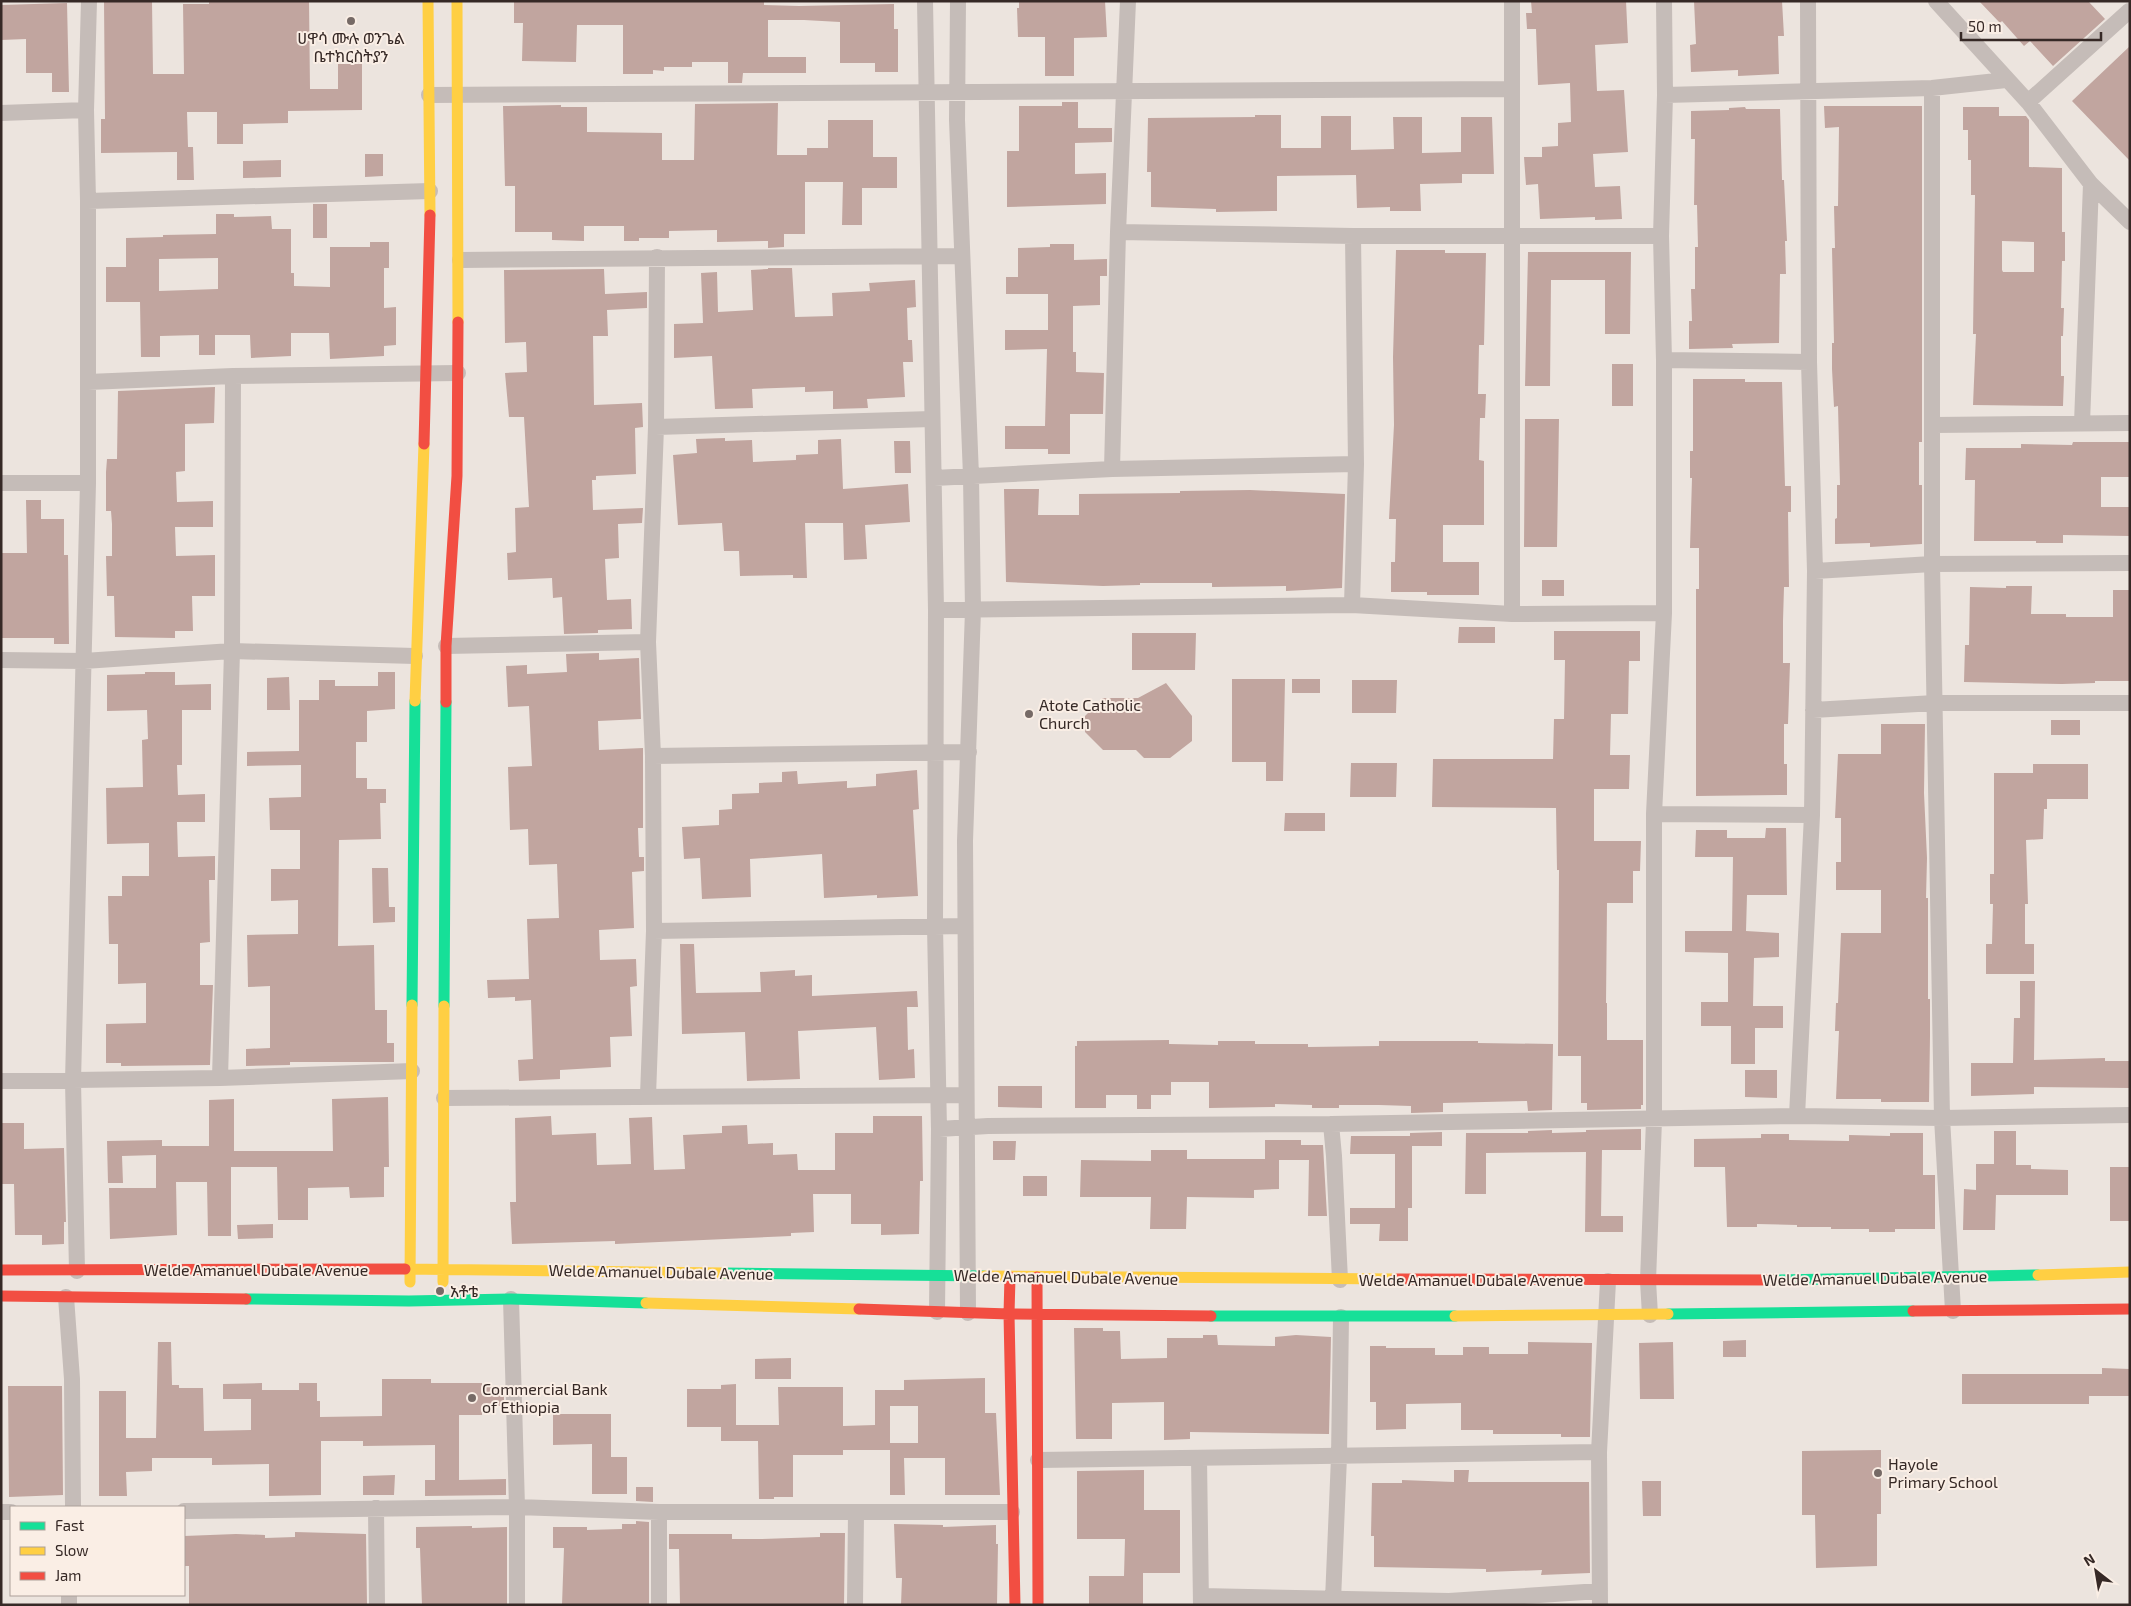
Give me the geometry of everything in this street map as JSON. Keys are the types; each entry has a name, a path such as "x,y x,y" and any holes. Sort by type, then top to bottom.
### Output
{"main road":[{"path":"409,1301 411,1269 415,656 427,374 430,191 428,1"},
{"path":"442,1300 444,1269 446,646 457,476 460,260 457,1"},
{"name":"Welde Amanuel Dubale Avenue","path":"1,1270 444,1269 1010,1277 1608,1281 1951,1278 2130,1272"},
{"path":"1010,1277 1014,1605"},
{"path":"1037,1277 1038,1605"},
{"path":"1,1296 409,1301 511,1299 1009,1314 1341,1317 2130,1310"}],"street":[{"path":"77,1271 73,1081 88,483 88,201 86,110 89,1"},
{"path":"926,1 936,610 934,926 939,1096 937,1312"},
{"path":"958,1 957,92 971,476 973,610 965,841 968,1313"},
{"path":"1112,469 1118,232 1128,1"},
{"path":"1512,1 1512,614"},
{"path":"1650,1315 1648,1281 1654,1120 1654,814 1664,614 1664,360 1661,236 1665,95 1664,1"},
{"path":"1798,1116 1812,815 1813,710 1814,571 1809,362 1808,1"},
{"path":"1936,1 2028,102 2091,184 2130,222"},
{"path":"2028,102 2127,8"},
{"path":"1665,95 1932,88 2006,80"},
{"path":"1932,88 1934,425 1932,564 1942,1118 1953,1311"},
{"path":"429,95 1511,89"},
{"path":"1,113 86,110"},
{"path":"2082,423 2091,184"},
{"path":"88,201 430,191"},
{"path":"1118,232 1353,236 1661,236"},
{"path":"1352,606 1356,464 1353,236"},
{"path":"460,260 962,256"},
{"path":"648,1096 654,931 653,756 648,642 656,428 657,257"},
{"path":"1664,360 1809,362"},
{"path":"88,382 232,376 458,373"},
{"path":"220,1078 232,651 232,376"},
{"path":"656,428 932,419"},
{"path":"1934,425 2130,423"},
{"path":"934,478 1112,469 1356,464"},
{"path":"1,483 88,483"},
{"path":"1814,571 1932,564 2130,563"},
{"path":"936,610 1352,606 1512,614 1664,614"},
{"path":"446,646 648,642"},
{"path":"1,660 84,661 232,651 415,656"},
{"path":"1813,710 1935,703 2130,703"},
{"path":"653,756 968,752"},
{"path":"1654,814 1812,815"},
{"path":"654,931 965,926"},
{"path":"1,1081 220,1078 412,1071"},
{"path":"444,1098 966,1096"},
{"path":"939,1129 1654,1120 1798,1116 1942,1118 2130,1115"},
{"path":"1331,1124 1340,1280"},
{"path":"1199,1458 1201,1600 1333,1600 1449,1603 1600,1598 1599,1452 1608,1281"},
{"path":"66,1298 72,1379 73,1506"},
{"path":"511,1299 517,1508 517,1605"},
{"path":"1333,1600 1339,1457 1341,1317"},
{"path":"1038,1460 1599,1452"},
{"path":"376,1508 377,1605"},
{"path":"185,1510 517,1508 659,1512 1012,1512"},
{"path":"659,1512 659,1605"},
{"path":"855,1605 856,1513"}],"building":[{"path":"104,1 152,1 153,74 184,74 183,4 209,4 209,1 309,1 310,89 338,89 338,64 362,64 362,110 288,111 288,123 243,124 243,144 217,144 217,112 187,112 188,147 193,147 194,180 177,180 177,152 101,153 101,119 105,119"},
{"path":"514,1 764,1 764,5 799,6 894,4 894,29 898,29 898,72 875,72 875,63 840,63 840,22 804,20 768,20 768,57 806,57 806,73 743,73 742,83 728,83 728,62 692,62 692,67 664,67 664,71 653,70 653,74 623,74 623,25 577,25 576,62 522,61 523,23 514,23"},
{"path":"1019,1 1105,1 1107,37 1074,38 1074,76 1045,76 1045,37 1018,37 1017,8 1019,8"},
{"path":"1531,1 1626,1 1628,43 1595,45 1597,91 1624,90 1628,152 1593,154 1595,187 1620,186 1622,219 1595,220 1595,217 1540,219 1538,184 1526,185 1524,157 1542,157 1542,147 1558,146 1558,123 1571,122 1570,83 1538,85 1536,29 1527,29 1526,13 1532,13"},
{"path":"1694,1 1782,1 1784,36 1778,36 1779,74 1738,76 1738,70 1691,72 1690,45 1696,44"},
{"path":"1979,1 2088,1 2105,19 2053,66 2030,41 2024,46 2002,21 2000,23"},
{"path":"67,3 69,92 52,92 52,73 26,73 26,39 1,40 1,5"},
{"path":"2130,46 2130,161 2072,101"},
{"path":"1062,102 1078,102 1078,128 1112,128 1112,142 1075,143 1075,174 1106,173 1106,204 1007,207 1007,151 1019,151 1019,106 1062,106"},
{"path":"778,103 777,155 807,155 807,148 828,148 828,120 873,120 873,157 897,157 897,188 862,188 862,225 842,225 843,182 805,182 805,234 784,234 784,247 768,248 768,241 717,242 717,230 669,231 669,238 639,238 639,241 624,241 624,226 584,226 584,241 552,240 552,232 515,232 515,186 505,186 503,106 561,105 561,107 587,107 587,132 662,133 662,160 694,160 695,104"},
{"path":"1824,106 1922,106 1922,442 1919,442 1919,485 1922,485 1922,544 1870,547 1870,543 1835,544 1837,485 1840,485 1838,406 1834,407 1832,369 1832,343 1834,343 1832,248 1835,248 1834,206 1838,206 1839,127 1825,128"},
{"path":"1745,107 1746,109 1780,109 1782,180 1784,180 1787,241 1785,241 1786,274 1780,274 1779,343 1732,344 1733,348 1689,349 1689,321 1692,321 1691,289 1695,289 1695,247 1698,247 1697,205 1694,205 1695,139 1691,139 1691,111 1729,110 1729,108"},
{"path":"1963,107 1999,107 1999,116 2026,116 2029,120 2029,167 2062,168 2062,232 2065,232 2065,261 2062,261 2061,308 2064,308 2063,336 2061,336 2061,376 2064,376 2063,406 1973,405 1976,334 1973,334 1975,195 1971,195 1971,160 1968,160 1968,130 1963,130","holes":["2002,241 2034,242 2034,272 2003,272"]},
{"path":"1255,115 1281,115 1281,148 1321,148 1321,116 1351,116 1351,150 1394,149 1393,117 1422,117 1422,153 1461,152 1461,117 1492,117 1494,174 1462,174 1462,183 1420,184 1421,211 1390,211 1390,207 1357,208 1356,175 1277,176 1277,211 1216,212 1216,209 1151,207 1151,172 1147,172 1148,118 1255,117"},
{"path":"365,154 383,154 383,176 365,177"},
{"path":"281,160 281,177 243,178 243,161"},
{"path":"313,204 327,204 327,238 313,238"},
{"path":"216,214 234,214 234,217 271,216 272,229 291,229 291,273 294,273 294,286 330,287 330,247 370,247 370,242 389,242 389,268 384,268 384,308 396,307 396,345 384,346 384,356 330,359 329,333 291,333 291,356 251,358 250,335 215,335 215,355 199,355 199,335 160,336 160,357 141,357 140,302 106,302 106,267 126,267 126,238 216,234","holes":["218,258 218,289 159,291 159,259"]},
{"path":"1050,244 1074,244 1074,260 1107,259 1107,276 1100,276 1100,305 1073,306 1073,352 1076,352 1076,372 1104,373 1103,414 1070,414 1070,454 1048,454 1048,449 1005,449 1005,426 1045,426 1047,349 1005,350 1005,330 1048,330 1048,294 1006,294 1006,277 1018,277 1018,248 1050,247"},
{"path":"1396,250 1445,250 1445,253 1486,253 1484,345 1479,345 1478,394 1486,394 1485,418 1480,418 1479,460 1484,461 1484,525 1443,525 1443,562 1479,562 1479,595 1427,595 1427,592 1391,592 1391,562 1395,562 1396,519 1389,519 1394,425 1393,357"},
{"path":"1528,252 1631,252 1630,334 1605,334 1605,280 1551,280 1550,386 1525,386"},
{"path":"792,268 795,317 833,316 832,293 870,291 869,283 915,280 916,307 907,308 908,340 912,340 913,362 903,362 905,397 867,399 868,408 833,409 833,391 805,392 805,387 752,389 753,408 715,409 712,356 674,358 674,324 703,323 701,273 717,272 718,312 753,310 751,270"},
{"path":"604,269 605,294 647,292 647,308 607,310 608,336 593,336 594,405 642,403 643,427 635,428 636,474 596,476 596,480 592,480 593,510 643,508 642,523 618,524 619,558 605,559 607,600 631,599 632,629 564,634 562,597 553,598 552,578 508,580 507,553 516,552 515,508 529,507 524,417 509,417 505,373 527,372 526,342 505,343 504,270"},
{"path":"1612,364 1633,364 1633,406 1612,406"},
{"path":"1693,379 1745,379 1745,382 1782,382 1785,486 1791,486 1791,512 1788,512 1789,587 1784,587 1783,621 1783,663 1790,663 1788,724 1784,724 1784,764 1787,764 1787,795 1696,796 1696,589 1699,589 1699,548 1690,548 1692,478 1690,478 1690,451 1693,451"},
{"path":"215,387 214,423 185,424 185,471 176,472 177,502 213,501 213,527 175,527 176,556 215,555 215,596 192,596 193,631 175,631 175,638 115,637 114,596 107,596 106,556 112,556 112,524 111,511 106,511 106,472 107,459 117,459 118,391"},
{"path":"1525,419 1559,419 1557,547 1524,547"},
{"path":"725,438 725,441 752,440 753,462 796,460 796,455 818,454 818,440 841,439 843,489 908,484 910,522 865,525 867,559 844,560 843,523 805,523 807,578 793,578 793,575 740,576 739,551 724,551 722,523 678,525 673,455 697,453 696,439"},
{"path":"894,441 910,441 911,473 895,473"},
{"path":"2073,442 2130,442 2130,477 2101,477 2101,507 2130,507 2130,536 2063,535 2063,543 1974,541 1975,480 1965,480 1966,448 2021,448 2021,444 2072,445"},
{"path":"1004,489 1039,489 1038,515 1079,515 1079,494 1250,490 1345,494 1342,588 1286,591 1286,586 1212,587 1212,583 1140,583 1140,585 1103,586 1006,582"},
{"path":"26,500 41,500 41,519 64,519 64,555 68,555 69,644 54,644 54,638 1,638 1,553 27,553"},
{"path":"1542,580 1564,580 1564,596 1542,596"},
{"path":"2006,586 2032,586 2031,614 2066,614 2066,617 2113,617 2113,590 2130,590 2130,681 2095,681 2095,683 2062,684 1964,682 1965,645 1969,645 1970,587 2006,588"},
{"path":"1459,627 1495,627 1495,643 1458,643"},
{"path":"1554,631 1640,631 1640,661 1629,661 1628,714 1611,714 1610,755 1630,755 1629,789 1594,789 1594,841 1641,841 1640,871 1633,871 1633,903 1607,903 1606,1003 1607,1040 1643,1040 1643,1105 1641,1105 1641,1109 1587,1110 1587,1103 1581,1103 1581,1056 1558,1056 1559,870 1557,870 1556,808 1432,807 1433,759 1553,759 1554,719 1564,719 1565,660 1554,660"},
{"path":"1132,633 1196,633 1195,670 1132,670"},
{"path":"599,653 599,660 639,658 641,719 598,721 599,750 643,748 643,828 638,828 639,857 644,857 644,871 632,872 634,928 599,930 600,960 636,959 637,986 630,987 632,1036 610,1037 611,1067 560,1070 560,1079 519,1081 518,1060 533,1059 531,1000 515,1001 515,997 488,998 487,980 529,979 527,919 559,918 557,864 529,865 528,829 510,830 508,767 532,766 529,706 508,707 506,666 527,665 527,674 567,672 566,654"},
{"path":"145,672 175,672 175,685 211,684 211,710 182,710 182,765 177,765 178,795 205,794 205,822 177,822 178,857 215,856 215,880 209,880 210,942 200,943 200,985 213,985 210,1065 121,1066 121,1063 106,1063 106,1024 146,1023 146,983 118,984 118,944 109,944 108,896 122,896 122,876 149,876 149,843 107,844 106,788 143,787 142,740 148,739 147,710 107,711 107,675 145,674"},
{"path":"378,672 395,672 395,709 367,711 367,742 356,742 356,778 367,778 367,789 386,789 386,803 380,803 381,839 339,840 338,946 374,945 375,1010 387,1010 387,1043 394,1043 394,1062 290,1062 290,1065 246,1066 246,1049 270,1048 270,986 248,987 247,935 298,934 298,900 271,901 271,869 300,869 300,830 270,830 269,798 301,797 301,765 247,766 247,752 299,751 299,700 319,700 319,680 335,680 335,686 378,686"},
{"path":"289,677 290,710 267,710 267,678"},
{"path":"1232,679 1285,679 1283,781 1266,781 1266,762 1232,762"},
{"path":"1292,679 1320,679 1320,693 1292,693"},
{"path":"1352,680 1397,680 1396,713 1352,713"},
{"path":"1166,683 1192,716 1192,741 1170,758 1144,758 1136,750 1103,750 1085,732 1085,716 1103,698 1138,698"},
{"path":"2051,720 2080,720 2080,735 2051,735"},
{"path":"1881,724 1925,724 1924,793 1927,858 1926,898 1928,898 1928,999 1930,999 1929,1102 1881,1102 1881,1099 1836,1099 1839,1031 1835,1031 1841,933 1881,933 1881,890 1836,890 1836,862 1841,862 1841,818 1835,818 1838,754 1881,754"},
{"path":"1351,763 1397,763 1396,797 1350,797"},
{"path":"2033,764 2088,764 2088,799 2047,799 2047,809 2044,809 2043,839 2026,840 2028,904 2025,904 2025,944 2034,944 2034,974 1986,974 1986,944 1992,944 1993,904 1990,904 1990,874 1994,874 1994,773 2033,773"},
{"path":"917,770 919,809 913,810 918,896 877,898 877,895 824,898 822,854 750,859 751,897 702,899 700,858 684,859 682,827 719,825 719,810 732,809 732,794 759,793 759,783 782,782 782,772 797,771 798,784 847,781 847,788 876,786 876,774"},
{"path":"1285,813 1325,813 1325,831 1284,831"},
{"path":"1766,828 1786,828 1787,895 1747,895 1746,931 1779,933 1779,957 1754,958 1753,1006 1783,1006 1783,1028 1755,1028 1755,1064 1731,1064 1731,1026 1701,1026 1701,1002 1728,1002 1728,953 1685,952 1685,931 1732,931 1733,857 1695,857 1696,830 1727,830 1727,838 1765,838"},
{"path":"372,868 388,868 389,907 395,907 395,922 373,923"},
{"path":"680,944 694,944 696,993 761,992 760,972 795,970 795,976 812,975 812,996 917,991 918,1007 907,1007 908,1050 914,1049 915,1078 879,1080 876,1027 798,1031 800,1079 747,1081 745,1032 682,1034"},
{"path":"2020,981 2035,981 2034,1060 2105,1058 2105,1061 2130,1061 2130,1088 2034,1087 2034,1094 1971,1096 1971,1063 2013,1063 2014,1018 2020,1018"},
{"path":"1169,1040 1169,1044 1218,1045 1218,1041 1255,1041 1255,1044 1308,1044 1308,1047 1379,1046 1379,1041 1478,1041 1478,1043 1553,1044 1552,1110 1528,1111 1527,1101 1443,1103 1443,1112 1411,1113 1411,1106 1379,1105 1339,1105 1339,1108 1312,1108 1312,1105 1275,1104 1275,1107 1209,1108 1209,1082 1171,1082 1171,1095 1151,1095 1151,1109 1137,1109 1137,1095 1106,1095 1106,1108 1075,1108 1075,1046 1077,1046 1077,1041"},
{"path":"1745,1070 1777,1070 1777,1098 1745,1097"},
{"path":"998,1086 1042,1086 1042,1108 998,1107"},
{"path":"388,1097 389,1167 384,1167 384,1197 350,1198 349,1187 308,1188 308,1220 278,1220 277,1167 231,1167 231,1236 208,1236 207,1182 176,1182 177,1235 110,1239 109,1188 156,1188 156,1155 122,1156 123,1183 108,1183 107,1141 162,1140 162,1146 209,1146 209,1100 234,1099 234,1151 333,1151 332,1099"},
{"path":"551,1116 552,1135 596,1133 597,1165 631,1164 629,1118 652,1117 654,1170 685,1169 683,1135 722,1133 722,1126 747,1125 748,1144 773,1143 773,1155 797,1154 798,1170 835,1170 835,1133 873,1133 873,1116 922,1116 923,1181 920,1181 919,1234 881,1235 881,1224 851,1224 851,1194 813,1194 814,1232 791,1233 791,1236 615,1244 615,1241 512,1244 510,1202 516,1202 515,1118"},
{"path":"1,1123 24,1123 24,1149 64,1148 66,1222 64,1222 64,1244 42,1245 42,1235 15,1235 14,1184 1,1184"},
{"path":"1641,1129 1641,1150 1602,1150 1601,1216 1623,1216 1623,1232 1585,1232 1586,1152 1486,1153 1486,1194 1465,1194 1466,1133 1528,1133 1528,1131 1552,1130 1552,1133"},
{"path":"1994,1131 2016,1131 2016,1165 2031,1165 2031,1169 2068,1170 2068,1195 1996,1195 1995,1230 1963,1230 1964,1189 1976,1190 1976,1164 1994,1164"},
{"path":"1442,1132 1442,1146 1412,1146 1412,1208 1395,1208 1395,1154 1350,1154 1351,1136 1410,1136 1410,1133"},
{"path":"1890,1133 1923,1133 1923,1175 1935,1175 1935,1229 1895,1229 1895,1232 1869,1232 1869,1229 1831,1229 1831,1227 1797,1227 1797,1225 1757,1224 1757,1227 1727,1227 1725,1167 1694,1167 1694,1139 1761,1138 1761,1134 1789,1134 1789,1140 1849,1141 1849,1135 1890,1136"},
{"path":"1265,1140 1301,1140 1301,1145 1323,1145 1327,1216 1308,1216 1309,1160 1279,1160 1279,1189 1254,1190 1254,1198 1187,1197 1186,1229 1150,1229 1151,1197 1080,1197 1081,1160 1151,1161 1151,1150 1187,1150 1187,1159 1265,1159"},
{"path":"993,1141 1016,1141 1015,1160 993,1160"},
{"path":"2110,1167 2130,1167 2130,1221 2110,1221"},
{"path":"1023,1176 1047,1176 1047,1196 1023,1196"},
{"path":"1350,1208 1408,1208 1408,1241 1379,1241 1380,1224 1350,1224"},
{"path":"273,1224 273,1238 238,1239 237,1225"},
{"path":"1074,1328 1103,1328 1103,1331 1120,1331 1121,1359 1167,1358 1167,1338 1203,1338 1203,1335 1217,1335 1218,1345 1275,1346 1275,1337 1296,1335 1331,1337 1329,1434 1190,1432 1190,1439 1164,1440 1164,1402 1112,1403 1112,1439 1076,1439"},
{"path":"1746,1340 1746,1357 1723,1357 1723,1341"},
{"path":"158,1342 171,1342 172,1385 179,1385 179,1388 203,1388 204,1431 251,1430 251,1399 223,1399 223,1384 262,1383 262,1390 299,1390 299,1383 317,1383 317,1401 320,1401 320,1417 382,1416 382,1379 431,1379 431,1383 482,1383 482,1387 504,1386 504,1406 482,1406 482,1415 459,1415 459,1480 506,1479 506,1495 425,1496 425,1480 435,1480 435,1445 363,1446 363,1441 321,1441 321,1495 269,1496 269,1464 212,1465 212,1458 152,1458 152,1471 126,1472 127,1496 99,1496 99,1391 126,1391 126,1438 156,1438"},
{"path":"1528,1342 1592,1343 1590,1437 1561,1437 1561,1434 1493,1434 1493,1430 1461,1430 1461,1403 1406,1404 1406,1429 1376,1430 1376,1402 1370,1402 1370,1346 1386,1346 1386,1348 1435,1348 1435,1355 1463,1355 1463,1347 1489,1347 1489,1354 1528,1354"},
{"path":"1673,1342 1674,1399 1640,1399 1639,1343"},
{"path":"791,1358 791,1379 755,1379 755,1359"},
{"path":"2102,1368 2130,1369 2130,1396 2089,1396 2089,1404 1962,1404 1962,1374 2102,1374"},
{"path":"985,1378 985,1413 996,1413 1000,1495 945,1495 945,1458 904,1458 905,1495 890,1495 890,1450 843,1450 843,1455 793,1455 793,1497 759,1499 758,1441 721,1441 721,1427 687,1427 687,1389 721,1389 721,1385 736,1384 736,1425 779,1425 778,1387 843,1387 843,1426 875,1425 875,1390 904,1390 904,1380","holes":["890,1406 918,1406 918,1443 890,1443"]},
{"path":"8,1386 62,1386 63,1495 9,1497"},
{"path":"553,1414 611,1414 611,1457 627,1457 627,1494 592,1494 592,1444 553,1445"},
{"path":"1881,1450 1881,1514 1877,1514 1877,1566 1816,1568 1815,1515 1802,1515 1802,1451"},
{"path":"1144,1470 1144,1510 1180,1510 1180,1573 1143,1573 1143,1605 1089,1605 1089,1576 1124,1576 1125,1539 1077,1539 1077,1471"},
{"path":"1454,1470 1469,1470 1468,1482 1589,1482 1590,1573 1541,1575 1542,1570 1486,1572 1486,1569 1374,1567 1374,1536 1371,1536 1372,1483 1402,1483 1402,1480 1454,1482"},
{"path":"395,1475 394,1495 363,1495 363,1476"},
{"path":"1642,1481 1661,1481 1661,1516 1643,1516"},
{"path":"636,1487 653,1487 653,1502 636,1501"},
{"path":"636,1521 649,1522 649,1605 562,1605 564,1548 553,1548 553,1527 587,1527 587,1530 622,1529 622,1524 636,1524"},
{"path":"894,1524 943,1525 943,1527 996,1525 996,1544 998,1544 997,1605 901,1605 902,1578 896,1578"},
{"path":"472,1526 472,1528 507,1527 507,1604 422,1605 420,1548 416,1548 416,1527"},
{"path":"295,1532 366,1534 367,1605 189,1605 189,1566 185,1566 185,1536 236,1534 265,1535 265,1538 295,1537"},
{"path":"820,1533 845,1533 844,1605 680,1605 679,1549 669,1549 669,1534 732,1534 732,1539 762,1539 820,1537"}],"traffic: fast":[{"path":"412,1005 415,701"},
{"path":"444,1006 446,702"},
{"path":"723,1273 984,1276"},
{"path":"1773,1280 2038,1275"},
{"path":"246,1299 409,1301 511,1299 646,1303"},
{"path":"1668,1314 1913,1311"},
{"path":"1211,1316 1455,1316"}],"traffic: slow":[{"path":"428,1 430,215"},
{"path":"457,1 458,322"},
{"path":"415,701 424,444"},
{"path":"410,1282 412,1005"},
{"path":"443,1282 444,1006"},
{"path":"405,1269 723,1273"},
{"path":"2038,1275 2130,1272"},
{"path":"984,1276 1395,1279"},
{"path":"646,1303 859,1309"},
{"path":"1455,1316 1668,1314"}],"traffic: jam":[{"path":"424,444 430,215"},
{"path":"446,702 446,646 457,476 458,322"},
{"path":"1,1270 405,1269"},
{"path":"1010,1277 1009,1314 1015,1605"},
{"path":"1037,1277 1038,1605"},
{"path":"1395,1279 1773,1280"},
{"path":"1,1296 246,1299"},
{"path":"859,1309 1009,1314 1211,1316"},
{"path":"1913,1311 2130,1309"}],"place":[{"name":"ሀዋሳ ሙሉ ወንጌል ቤተክርስትያን","path":"351,21"},
{"name":"Atote Catholic Church","path":"1029,714"},
{"name":"አቶቴ","path":"440,1291"},
{"name":"Commercial Bank of Ethiopia","path":"472,1398"},
{"name":"Hayole Primary School","path":"1878,1473"}]}
